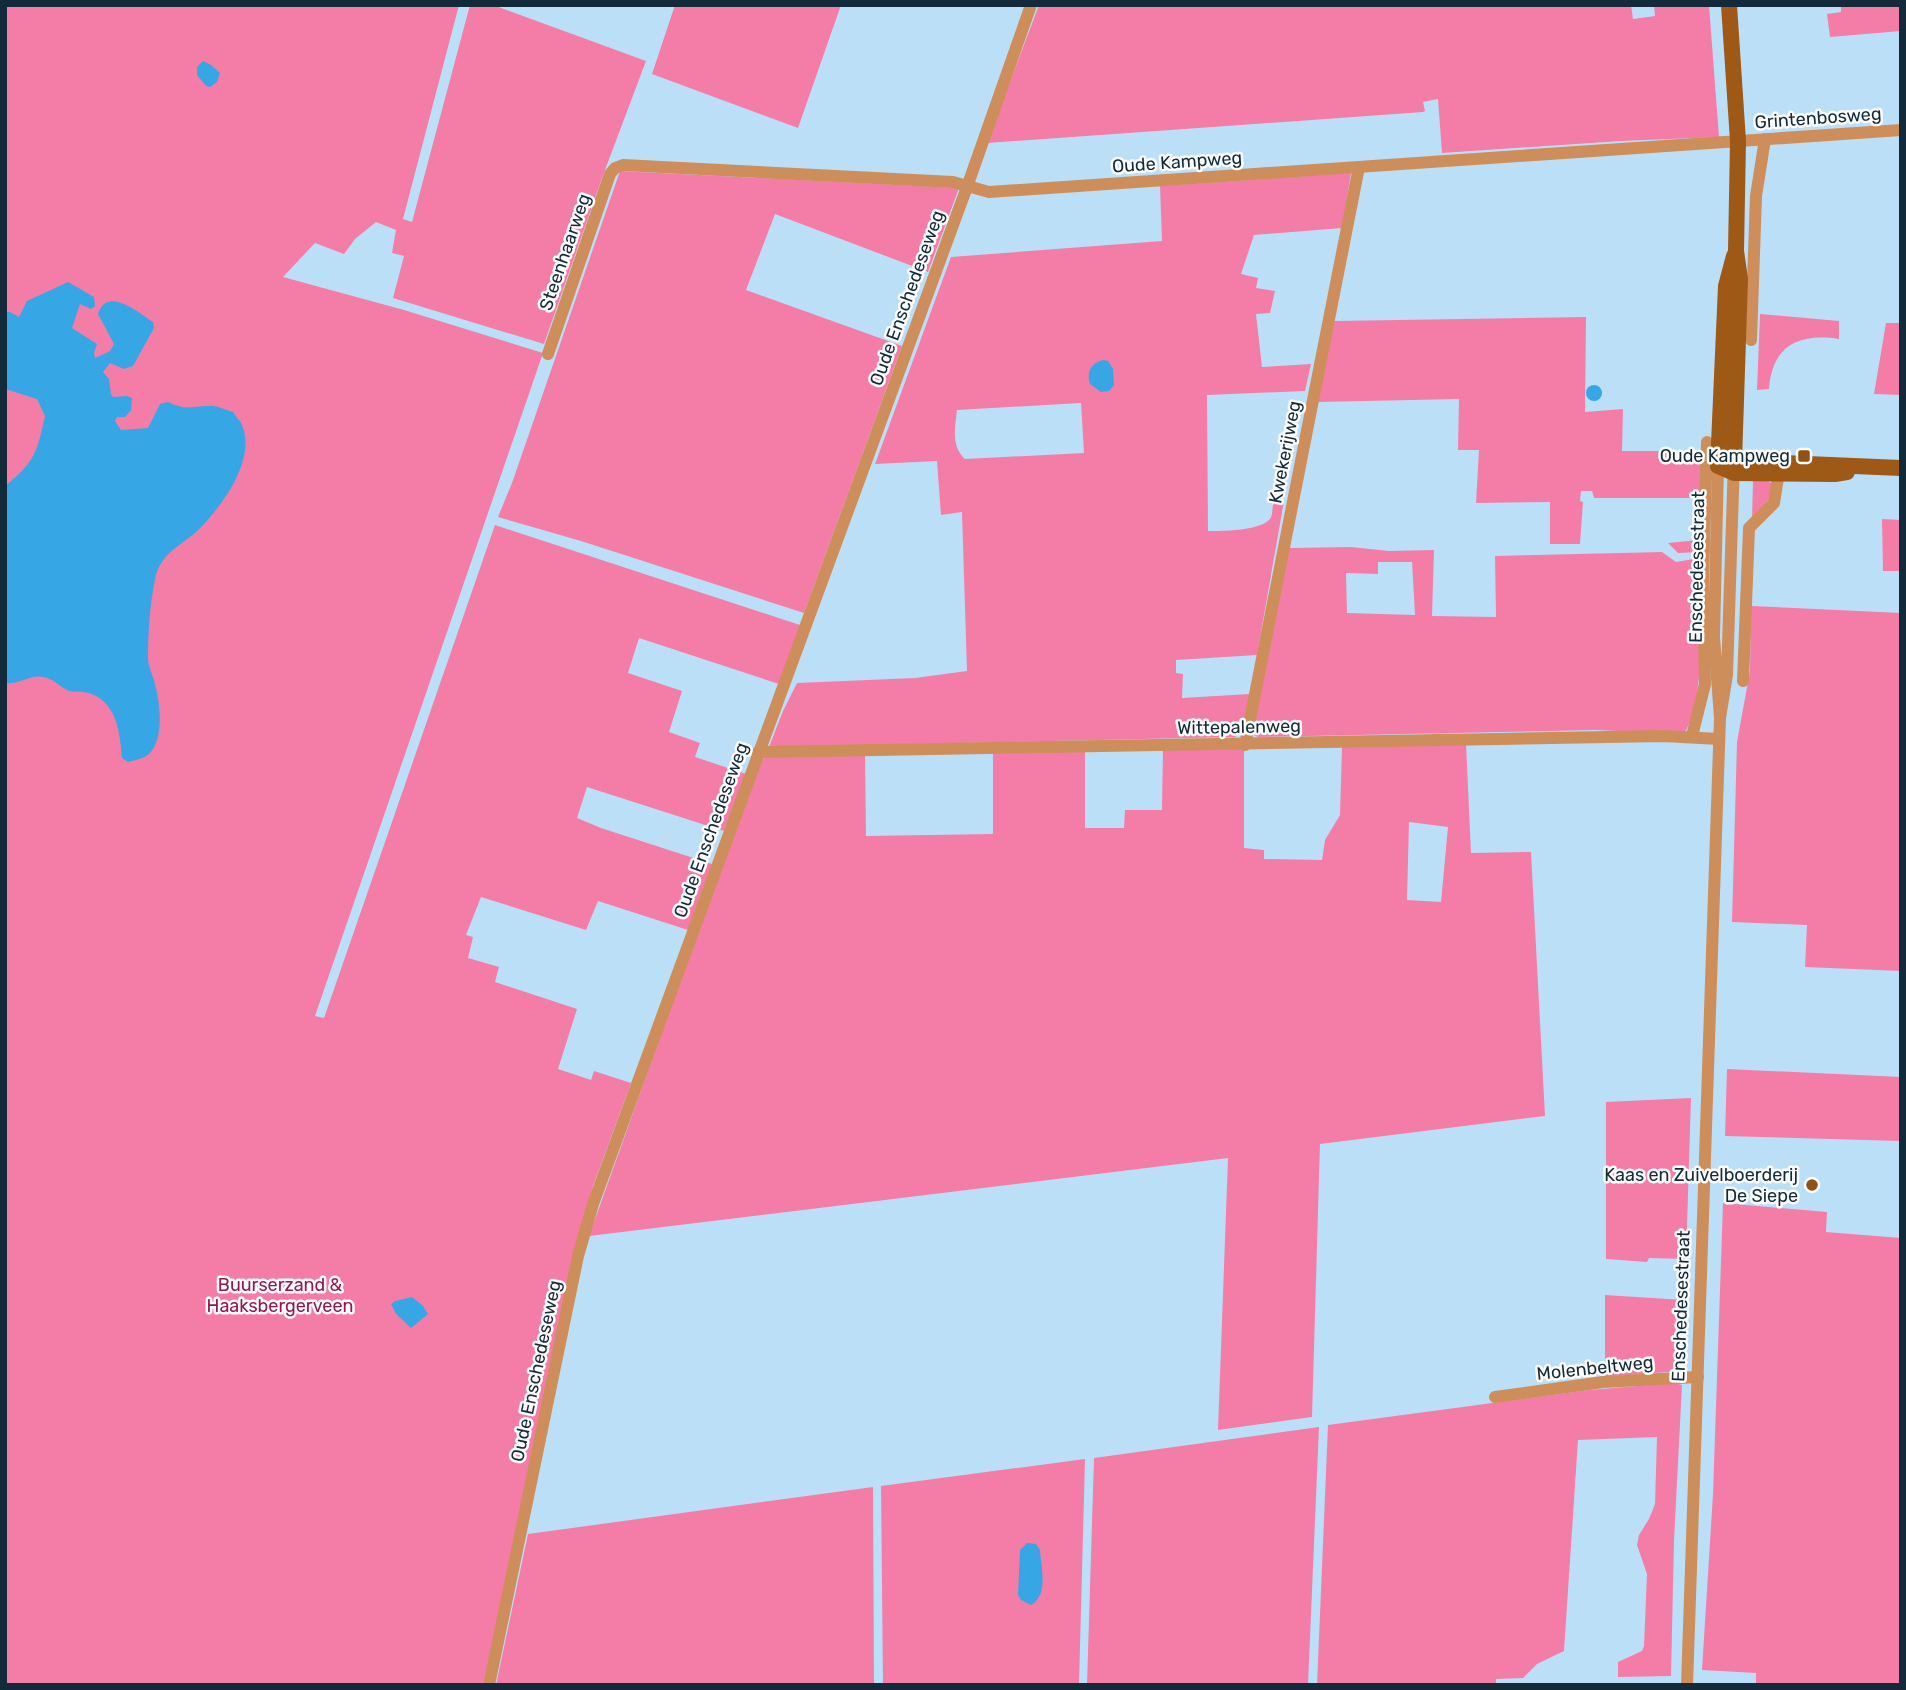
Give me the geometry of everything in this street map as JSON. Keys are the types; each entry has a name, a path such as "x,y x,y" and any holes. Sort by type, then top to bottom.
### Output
{"main road":[{"name":"Enschedesestraat","path":"1729,5 1738,141 1736,251 1726,286 1729,467"},
{"path":"1729,467 1901,468"}],"street":[{"name":"Oude Enschedeseweg","path":"489,1685 578,1256 593,1204 967,187 1031,5"},
{"name":"Grintenbosweg","path":"1738,141 1901,130"},
{"path":"1751,340 1756,196 1765,139"},
{"name":"Oude Kampweg","path":"620,165 953,182 989,192 1738,141"},
{"name":"Steenhaarweg","path":"548,354 610,174 620,165"},
{"name":"Kwekerijweg","path":"1245,745 1359,167"},
{"name":"Enschedesestraat","path":"1692,736 1704,684 1703,594 1707,442"},
{"name":"Enschedesestraat","path":"1687,1685 1720,718 1714,637 1729,467"},
{"path":"1743,681 1749,528 1773,503 1780,468"},
{"name":"Wittepalenweg","path":"758,752 1692,736 1719,739"},
{"name":"Molenbeltweg","path":"1495,1397 1603,1382 1698,1377"}],"green space":[{"name":"Buurserzand & Haaksbergerveen","path":"5,5 459,5 403,219 412,222 470,5 493,5 646,61 544,344 393,298 404,256 392,253 396,230 376,222 355,239 344,254 315,243 283,277 404,310 543,353 315,1016 324,1018 495,525 800,625 779,684 639,638 628,673 682,691 669,732 700,743 695,757 746,774 724,831 587,787 577,818 712,864 688,930 598,901 586,930 481,897 466,935 473,937 468,958 499,967 495,982 577,1009 558,1069 591,1080 594,1071 631,1083 593,1186 483,1685 5,1685"},
{"path":"675,5 841,5 798,128 652,74"},
{"path":"1039,5 1631,5 1633,19 1655,16 1654,5 1709,5 1719,137 1442,153 1438,99 1423,102 1423,112 987,143"},
{"path":"1841,5 1901,5 1901,31 1830,37 1827,14 1841,12"},
{"path":"620,171 959,188 928,272 775,214 746,290 902,346 804,613 498,517"},
{"path":"1351,173 1342,228 1254,235 1241,274 1258,278 1256,288 1275,291 1270,313 1256,314 1262,367 1311,364 1305,391 1207,395 1208,531 1240,530 1264,524 1271,517 1273,505 1284,501 1257,655 1176,660 1176,673 1183,674 1182,698 1250,694 1242,731 1235,737 769,747 797,683 915,678 967,671 962,512 941,515 937,461 875,464 951,257 1162,241 1160,186","holes":["1081,403 1084,453 965,459 956,443 957,410"]},
{"path":"1760,314 1839,321 1839,339 1811,338 1790,346 1775,362 1769,389 1757,390"},
{"path":"1586,317 1585,412 1623,409 1622,451 1702,451 1700,498 1594,498 1592,491 1581,491 1580,501 1583,502 1580,544 1550,544 1550,502 1476,503 1479,450 1458,450 1459,399 1318,402 1334,321"},
{"path":"1886,323 1901,323 1901,395 1874,394"},
{"path":"1763,477 1771,483 1772,495 1752,521 1753,480"},
{"path":"1882,519 1901,520 1901,571 1883,571"},
{"path":"1699,540 1700,552 1678,553 1668,543"},
{"path":"1289,548 1434,550 1432,616 1496,617 1495,556 1662,552 1676,562 1699,558 1699,674 1692,717 1684,734 1595,730 1258,737 1254,735 1253,726","holes":["1378,562 1412,562 1415,615 1347,613 1346,573 1378,574"]},
{"path":"1751,606 1901,613 1901,971 1805,967 1807,925 1732,922 1737,742 1750,671"},
{"path":"1466,743 1471,853 1531,852 1545,1116 1320,1144 1312,1417 1218,1430 1228,1158 589,1236 758,764 765,757 865,754 866,836 993,834 993,753 1085,751 1085,828 1124,828 1125,810 1162,810 1163,749 1244,748 1244,848 1264,850 1264,859 1322,860 1325,840 1340,815 1342,746","holes":["1409,822 1448,827 1441,902 1407,900"]},
{"path":"1727,1069 1901,1077 1901,1141 1725,1136"},
{"path":"1691,1098 1686,1259 1649,1258 1647,1262 1606,1259 1606,1102"},
{"path":"1723,1203 1827,1212 1826,1232 1901,1238 1901,1685 1756,1685 1756,1673 1702,1670 1713,1494"},
{"path":"1605,1295 1684,1300 1682,1362 1679,1371 1605,1377"},
{"path":"1675,1383 1682,1385 1674,1541 1671,1676 1618,1677 1618,1662 1642,1651 1644,1646 1647,1574 1637,1545 1639,1535 1655,1504 1657,1437 1578,1440 1564,1651 1537,1664 1523,1678 1496,1679 1496,1685 1317,1685 1328,1425 1589,1390"},
{"path":"1319,1427 1308,1685 1087,1685 1094,1458"},
{"path":"1085,1459 1079,1685 883,1685 881,1486"},
{"path":"873,1487 874,1685 496,1685 528,1534"}],"water":[{"path":"203,61 220,73 217,82 210,87 197,75 197,67"},
{"path":"68,282 94,297 95,306 91,309 80,304 72,328 97,344 95,358 110,351 114,344 98,314 108,302 124,304 153,322 154,328 133,366 124,369 110,363 103,372 109,379 113,397 132,398 131,410 125,417 117,417 115,421 121,430 148,428 160,404 168,402 184,407 215,406 233,412 242,425 245,439 245,454 240,469 225,498 196,532 166,557 158,570 151,608 148,658 158,701 159,731 148,755 128,762 122,758 120,739 111,711 98,697 69,691 43,677 5,683 5,486 23,470 33,456 45,416 37,399 5,389 5,312 19,317 27,301"},
{"path":"1103,360 1108,361 1113,369 1114,385 1109,391 1101,392 1090,384 1089,372"},
{"path":"1594,385 1600,387 1600,399 1594,401 1588,399 1586,393 1588,387"},
{"path":"412,1297 428,1314 411,1328 396,1314 391,1304"},
{"path":"1027,1543 1036,1544 1040,1550 1042,1573 1040,1595 1031,1605 1021,1600 1018,1595 1020,1550"}],"place":[{"name":"Oude Kampweg","path":"1804,456"},
{"name":"Kaas en Zuivelboerderij De Siepe","path":"1812,1185"}]}
